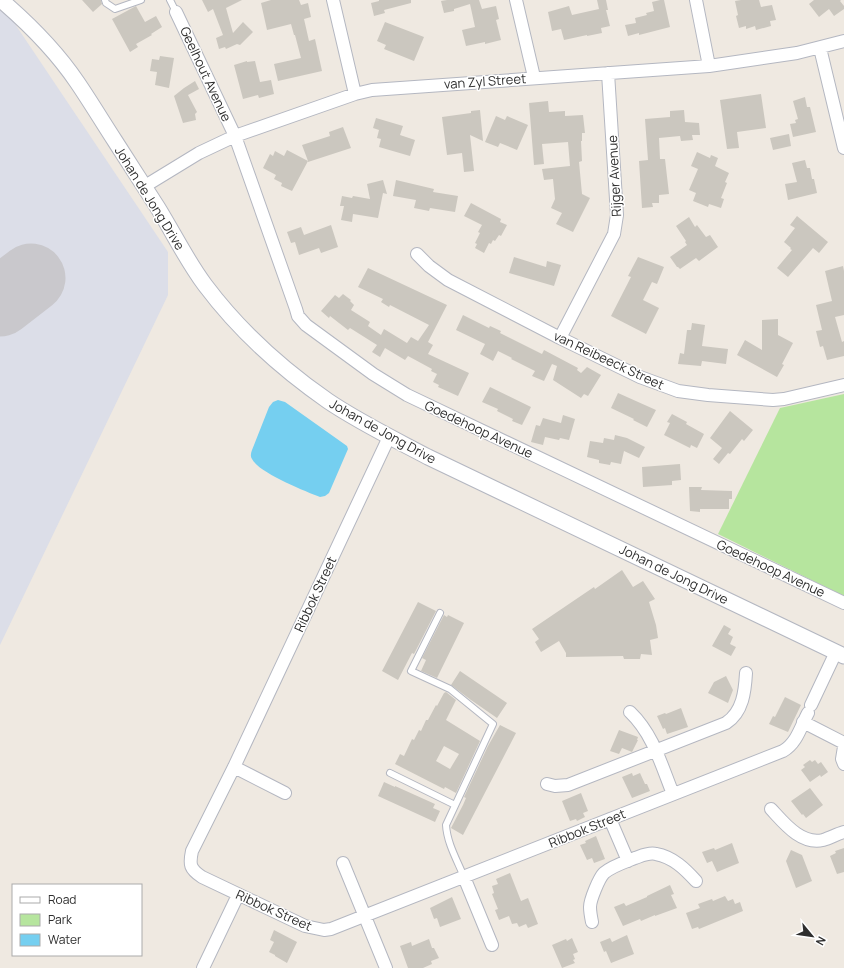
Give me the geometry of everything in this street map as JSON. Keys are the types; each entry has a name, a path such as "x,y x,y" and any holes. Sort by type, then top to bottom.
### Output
{"street":[{"name":"Johan de Jong Drive","path":"1,0 36,33 77,81 145,186 192,267 214,296 245,330 282,364 327,400 389,437 428,457 840,654"},
{"path":"333,0 355,94"},
{"path":"516,0 534,78"},
{"path":"696,0 709,66"},
{"name":"Geelhout Avenue","path":"176,12 236,136"},
{"name":"van Zyl Street","path":"145,186 199,153 236,136 355,94 372,90 709,66 797,53 844,41"},
{"path":"820,48 844,148"},
{"name":"Rijger Avenue","path":"560,338 614,234 616,227 617,215 608,73"},
{"name":"Goedehoop Avenue","path":"236,136 298,316 306,325 373,374 407,395 844,602"},
{"name":"van Reibeeck Street","path":"417,254 429,266 448,280 640,378 678,391 773,400 784,399 844,385"},
{"name":"Ribbok Street","path":"389,437 234,767 192,850 190,863 193,871 238,895 314,929 331,929 783,751 791,745 840,654"},
{"path":"546,784 562,786 568,785 726,723 735,715 744,697 746,673"},
{"path":"630,712 646,729 673,794"},
{"path":"807,713 844,744"},
{"path":"844,747 842,759 844,764"},
{"path":"234,767 285,793"},
{"path":"771,809 795,833 804,838 815,841 824,840 844,832"},
{"path":"610,819 628,861"},
{"path":"592,922 590,907 591,899 600,878 607,871 628,861 649,853 659,855 677,863 696,881"},
{"path":"343,863 386,968"},
{"path":"464,877 492,945"},
{"path":"203,968 238,895"}],"lane":[{"path":"105,0 108,5 115,9 141,0"},
{"path":"170,0 176,12"},
{"path":"440,613 411,671 450,689 493,724 446,825 447,834 464,877"},
{"path":"390,773 455,805"}],"shaded area":[{"path":"0,10 13,21 168,252 168,295 0,645"}],"green space":[{"path":"844,394 844,596 718,534 780,408"}],"water":[{"path":"278,400 285,402 347,446 348,449 329,493 325,496 320,497 273,476 263,470 251,458 252,450 269,407 273,402"}],"building":[{"path":"82,0 101,0 102,4 93,12"},
{"path":"202,0 242,0 226,8 233,33 243,22 253,32 240,45 237,44 226,49 225,47 219,49 216,38 223,35 213,9 208,12"},
{"path":"271,0 299,0 301,5 308,3 311,17 304,19 309,41 315,39 322,71 278,81 274,64 301,58 291,24 267,30 261,3"},
{"path":"379,0 411,0 411,3 384,10 385,13 374,16 371,3"},
{"path":"479,0 482,9 496,6 499,19 496,20 501,40 485,44 485,42 466,46 462,30 475,27 470,4 454,9 454,11 444,13 441,1"},
{"path":"597,0 606,0 608,10 606,10 610,26 601,28 602,33 564,40 561,29 552,31 548,12 569,6 572,15 599,9"},
{"path":"664,0 670,27 639,35 639,33 628,36 625,25 636,23 635,18 647,15 646,13 654,11 652,2"},
{"path":"759,0 761,7 772,5 776,20 770,21 771,26 756,30 755,26 746,29 746,26 739,28 736,16 738,15 735,1"},
{"path":"814,0 841,0 840,1 844,6 844,9 834,16 829,9 819,17 809,4"},
{"path":"136,6 145,22 156,16 162,27 151,34 152,35 136,44 138,47 130,52 112,19"},
{"path":"385,22 424,37 414,61 384,49 386,45 377,41"},
{"path":"160,56 174,58 169,88 155,85 157,72 150,71 152,59 159,60"},
{"path":"247,61 255,61 260,82 271,80 274,94 259,98 258,95 243,99 234,65"},
{"path":"195,81 199,89 188,95 197,112 195,114 196,120 183,123 174,96"},
{"path":"761,94 766,128 737,132 739,148 727,149 720,100"},
{"path":"805,97 807,107 810,107 816,132 793,137 790,124 796,123 795,120 798,119 793,101"},
{"path":"548,101 549,112 565,111 565,116 583,115 585,133 582,133 582,161 579,162 582,194 590,198 573,232 556,224 562,213 551,208 555,199 553,179 544,180 542,169 570,166 568,142 542,144 544,164 534,165 529,103"},
{"path":"480,110 483,141 470,135 474,171 464,172 462,153 447,155 442,117 471,113 471,111"},
{"path":"684,110 685,122 699,123 700,135 692,135 693,140 681,141 680,136 659,138 660,159 665,159 669,194 659,195 659,203 652,203 653,207 642,208 639,161 648,160 645,119 670,117 670,111"},
{"path":"496,116 505,120 507,116 528,125 517,150 500,143 498,147 485,142"},
{"path":"376,118 403,126 400,135 415,140 410,156 379,147 381,139 377,138 379,130 373,128"},
{"path":"343,127 351,148 308,161 302,145 330,136 329,132"},
{"path":"789,134 791,146 773,150 770,138"},
{"path":"287,150 308,161 292,191 281,186 282,183 274,179 276,175 263,168 270,154 273,156 275,151 284,156"},
{"path":"697,152 710,158 711,155 718,158 715,166 729,173 721,198 724,199 721,208 709,204 708,207 693,201 696,193 689,190 698,169 691,166"},
{"path":"805,160 807,168 810,168 812,179 814,179 817,193 788,200 785,184 797,182 792,163"},
{"path":"383,180 387,194 383,193 378,218 353,214 352,222 341,220 344,206 340,206 342,196 370,199 367,184"},
{"path":"396,180 434,189 433,192 458,196 455,212 430,208 429,211 414,208 416,200 393,196"},
{"path":"471,203 501,219 500,222 507,225 501,236 499,235 491,244 489,243 484,253 475,248 477,244 475,243 480,233 478,232 482,225 464,216"},
{"path":"797,216 828,242 819,253 813,248 788,277 777,268 792,250 784,242 795,228 790,225"},
{"path":"689,217 695,227 697,225 706,237 710,235 718,247 699,261 696,258 680,269 670,257 687,245 676,226"},
{"path":"331,225 338,247 321,253 319,248 299,255 295,242 291,243 287,232 301,227 304,235"},
{"path":"514,257 546,267 547,261 561,265 554,286 509,273"},
{"path":"638,257 664,267 657,284 652,282 643,300 659,308 646,334 611,316 631,277 628,276"},
{"path":"843,266 844,315 835,317 842,342 844,341 844,356 827,360 823,346 820,347 816,331 822,330 816,305 832,301 825,271"},
{"path":"368,268 447,305 428,342 433,345 428,354 469,373 458,396 438,387 439,385 433,382 437,374 431,371 432,369 408,356 405,360 385,348 380,357 372,352 377,345 350,328 348,330 321,311 335,295 339,298 343,294 351,300 350,301 354,305 351,310 370,322 368,326 381,335 384,329 407,343 411,337 418,341 429,325 390,305 389,307 381,302 383,299 358,287"},
{"path":"463,315 489,328 490,326 501,331 500,333 542,354 544,350 578,368 577,370 581,373 587,367 601,375 588,396 584,394 581,398 553,380 557,366 552,364 544,381 532,376 535,371 498,351 493,361 480,354 485,344 456,330"},
{"path":"778,319 778,335 793,343 782,364 784,365 777,377 737,355 745,340 762,350 762,320"},
{"path":"692,323 705,325 702,346 728,349 726,364 702,361 701,366 678,364 680,353 684,354 687,330 691,330"},
{"path":"490,387 531,407 522,425 512,421 513,419 497,411 498,409 482,402"},
{"path":"618,393 656,410 647,427 611,408"},
{"path":"730,411 753,430 744,441 742,439 730,454 728,453 719,464 713,459 722,448 710,438"},
{"path":"672,414 704,434 697,448 691,445 690,448 664,435 670,423 667,422"},
{"path":"563,415 575,419 569,440 560,438 559,440 545,437 543,445 531,442 536,425 540,426 543,418 561,423"},
{"path":"615,435 627,438 645,447 639,458 624,451 621,464 611,462 610,465 599,463 599,460 587,457 590,441 603,443 604,438 614,440"},
{"path":"680,464 681,480 672,481 672,485 643,487 642,467"},
{"path":"689,487 702,487 701,490 732,491 732,499 729,499 729,509 700,509 700,512 690,511"},
{"path":"622,570 633,587 643,581 655,599 649,602 656,625 658,638 650,640 652,655 641,654 640,659 624,659 623,656 566,657 566,653 559,641 541,652 535,642 539,639 532,629"},
{"path":"418,602 436,611 414,654 412,653 398,680 382,671"},
{"path":"444,615 447,617 448,615 464,623 437,678 421,671 426,660 422,658"},
{"path":"724,625 731,629 728,634 733,637 730,644 736,647 731,656 712,646"},
{"path":"460,671 507,703 497,718 451,685"},
{"path":"726,676 733,690 728,703 708,693 714,682"},
{"path":"446,692 456,700 446,720 480,741 456,793 445,787 444,789 395,764 400,754 404,756 412,739 414,740 419,730 421,731 426,720 428,720","holes":["444,746 459,754 450,769 436,761"]},
{"path":"785,697 801,705 788,732 769,724 773,716 775,717"},
{"path":"681,708 688,727 667,734 657,716"},
{"path":"500,725 516,733 463,835 451,828 463,805 466,798 464,797 488,746"},
{"path":"619,730 638,737 632,752 622,748 619,754 610,751"},
{"path":"810,760 812,762 815,760 818,764 821,762 828,772 821,777 820,775 810,782 801,770 805,767 803,765"},
{"path":"632,773 633,776 640,773 650,791 632,798 622,777"},
{"path":"384,782 435,804 433,808 440,811 435,822 378,796"},
{"path":"810,788 823,805 806,818 791,801"},
{"path":"581,793 588,811 583,813 585,817 577,821 576,819 570,821 562,801"},
{"path":"596,836 605,859 594,863 592,858 587,860 580,845"},
{"path":"732,843 739,863 717,872 712,861 707,863 702,852 714,848 715,850"},
{"path":"844,848 844,872 837,874 830,856 836,853 835,851"},
{"path":"791,850 802,855 812,881 796,888 786,861"},
{"path":"510,873 521,901 528,898 538,924 528,928 526,924 519,927 517,923 512,924 509,916 499,920 495,910 498,909 492,894 494,893 492,886 498,884 496,879"},
{"path":"670,885 674,894 671,895 677,908 641,921 640,919 623,926 614,907 624,903 626,906"},
{"path":"725,896 728,901 733,899 735,904 740,902 743,911 699,929 698,927 692,929 686,913 700,908 698,904 712,899 713,901"},
{"path":"452,897 461,919 440,927 437,918 434,919 430,908"},
{"path":"274,930 297,942 287,963 269,952 274,942 270,940"},
{"path":"627,935 634,954 611,963 600,942 610,938 612,942"},
{"path":"572,938 578,952 573,954 575,959 573,960 575,963 562,968 552,945"},
{"path":"429,939 432,948 434,948 439,958 431,961 432,964 423,968 408,968 400,946 411,942 412,946"}],"runway":[{"path":"0,302 31,278"}]}
